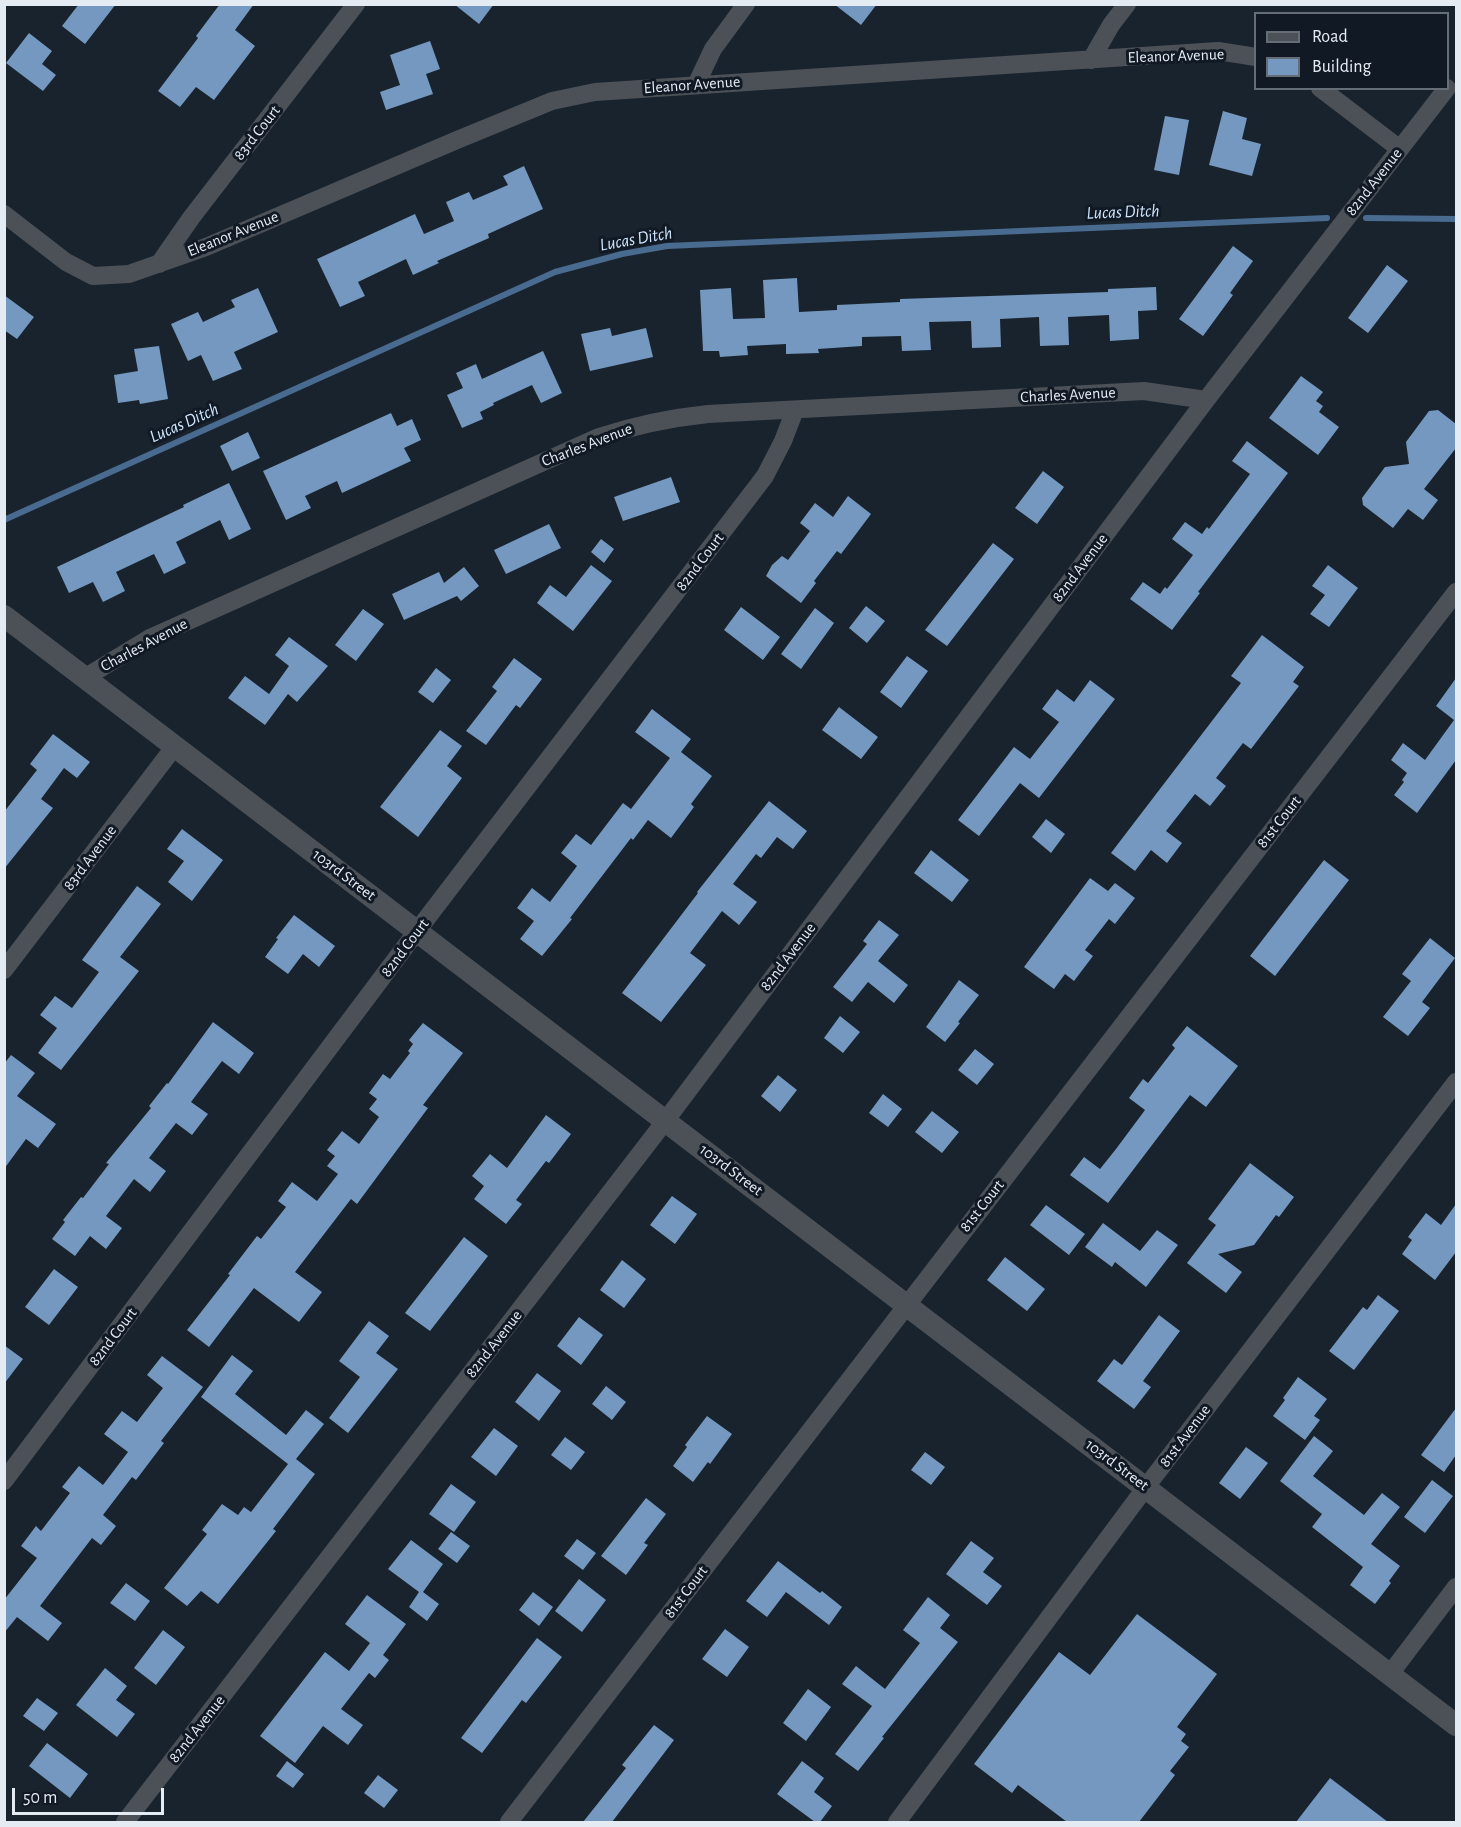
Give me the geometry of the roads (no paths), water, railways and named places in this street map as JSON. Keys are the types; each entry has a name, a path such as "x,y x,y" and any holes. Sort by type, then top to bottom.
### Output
{"street":[{"name":"83rd Court","path":"159,264 191,218 356,4"},
{"path":"696,85 713,49 746,4"},
{"path":"1091,60 1127,4"},
{"name":"Eleanor Avenue","path":"4,214 66,262 93,276 129,274 206,247 552,101 595,92 1218,51 1254,57"},
{"path":"1323,90 1400,149"},
{"name":"82nd Avenue","path":"125,1822 666,1120 1206,400 1445,90"},
{"name":"Charles Avenue","path":"86,677 150,638 599,436 636,425 672,418 1144,391 1206,400"},
{"name":"82nd Court","path":"4,1481 417,931 765,476 783,441 795,410"},
{"name":"81st Court","path":"509,1822 1456,591"},
{"name":"103rd Street","path":"4,616 1456,1725"},
{"name":"83rd Avenue","path":"4,970 175,746"},
{"name":"81st Avenue","path":"897,1822 1146,1487 1456,1082"},
{"path":"1390,1674 1456,1587"}],"waterway":[{"name":"Lucas Ditch","path":"4,520 555,272 622,254 667,246 1327,218"},
{"name":"Lucas Ditch","path":"1366,218 1456,219"}]}
